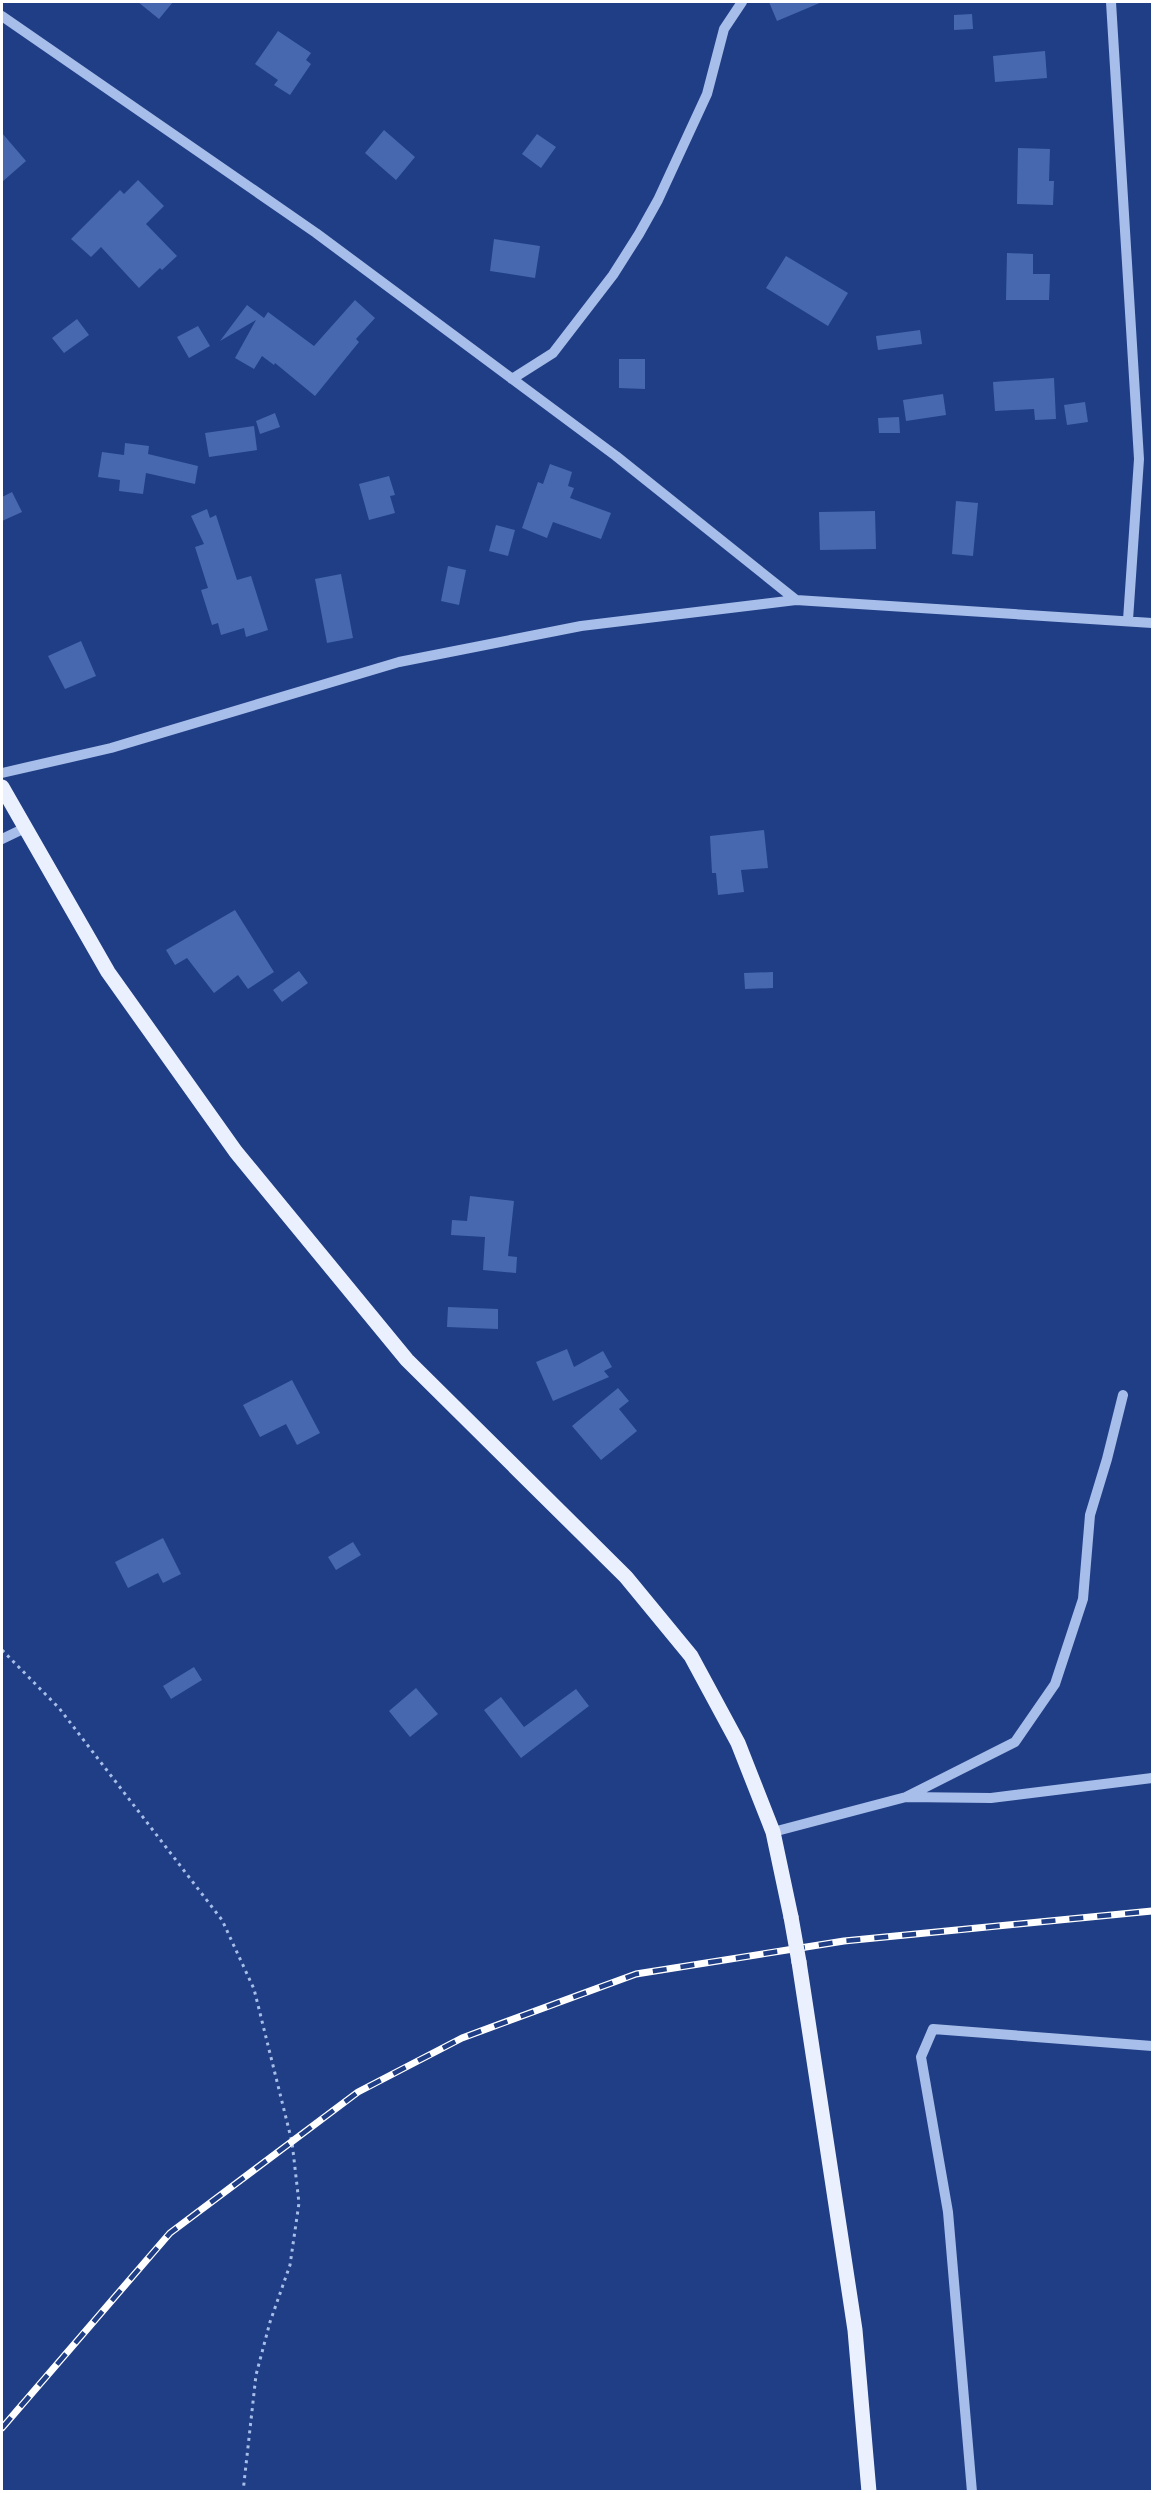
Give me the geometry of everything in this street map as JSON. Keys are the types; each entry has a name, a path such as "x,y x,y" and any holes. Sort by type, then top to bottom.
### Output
{"main road":[{"path":"2,787 27,827 108,972 236,1152 407,1360 626,1577 691,1656 738,1743 773,1832 799,1962 855,2330 869,2492"}],"street":[{"path":"513,379 553,353 613,275 639,234 658,200 707,94 724,29 742,2"},
{"path":"1111,2 1139,459 1128,620"},
{"path":"2,16 316,233 616,456 796,600"},
{"path":"2,773 111,748 399,662 581,626 796,600 1152,623"},
{"path":"2,839 27,827"},
{"path":"773,1832 906,1797 1015,1742 1055,1684 1083,1599 1090,1515 1107,1460 1123,1395"},
{"path":"906,1797 991,1798 1152,1778"},
{"path":"972,2492 948,2212 921,2057 933,2029 1152,2046"}],"path":[{"path":"2,1650 59,1708 222,1920 254,1989 291,2142 299,2203 290,2265 270,2322 256,2375 243,2492"}],"building":[{"path":"138,2 173,2 159,19"},
{"path":"769,2 822,2 777,21"},
{"path":"972,14 973,29 954,30 954,15"},
{"path":"278,31 311,53 306,60 311,64 290,95 274,85 278,80 255,64"},
{"path":"1045,51 1047,78 995,82 993,56"},
{"path":"384,130 415,157 396,180 365,153"},
{"path":"2,133 26,161 2,182"},
{"path":"537,134 556,147 541,168 522,154"},
{"path":"1018,148 1050,149 1049,181 1054,181 1053,205 1017,204"},
{"path":"138,180 164,206 146,224 177,256 139,288 101,247 91,257 71,239 120,190 124,194"},
{"path":"494,239 540,246 535,278 490,271"},
{"path":"1007,253 1033,254 1033,274 1050,274 1049,300 1006,300"},
{"path":"786,256 848,293 828,326 766,288"},
{"path":"355,300 375,318 356,339 359,342 315,396 275,363 274,365 262,356 254,369 235,358 256,320 220,341 247,305 264,318 268,312 314,346"},
{"path":"77,319 89,335 64,353 52,338"},
{"path":"198,326 210,346 189,358 177,337"},
{"path":"920,330 922,344 878,350 876,336"},
{"path":"619,359 645,359 645,389 619,388"},
{"path":"1054,378 1056,419 1035,420 1034,409 995,411 993,382"},
{"path":"943,394 946,415 906,421 903,400"},
{"path":"1085,402 1088,422 1067,425 1064,405"},
{"path":"275,413 280,427 260,434 256,421"},
{"path":"899,417 900,433 879,433 878,418"},
{"path":"254,426 257,450 209,457 205,433"},
{"path":"125,443 149,446 148,454 198,466 195,484 146,473 143,494 119,491 120,480 98,477 102,452 124,455"},
{"path":"550,464 572,472 568,486 574,488 570,498 611,513 601,539 553,522 547,538 522,528 538,482 543,484"},
{"path":"389,476 395,495 390,496 395,513 369,520 359,484"},
{"path":"12,492 22,512 2,521 2,497"},
{"path":"956,501 978,503 973,556 952,554"},
{"path":"207,509 210,518 216,515 237,580 251,576 268,630 246,637 244,628 221,635 218,623 212,625 201,590 208,588 195,547 204,544 191,516"},
{"path":"875,511 876,549 820,550 819,512"},
{"path":"496,525 515,530 508,556 489,551"},
{"path":"448,566 466,570 459,605 441,601"},
{"path":"341,574 353,638 327,643 315,579"},
{"path":"81,641 96,676 65,689 48,656"},
{"path":"764,830 768,868 741,870 744,892 718,895 716,873 712,873 710,836"},
{"path":"235,910 274,972 248,989 238,975 214,993 187,958 175,965 166,950"},
{"path":"299,971 308,983 282,1002 273,990"},
{"path":"773,972 773,988 745,989 744,973"},
{"path":"470,1196 514,1201 508,1256 517,1257 516,1273 483,1270 485,1237 451,1235 452,1220 467,1221"},
{"path":"448,1307 498,1309 498,1329 447,1327"},
{"path":"567,1349 574,1367 603,1351 612,1367 604,1371 609,1377 553,1401 536,1362"},
{"path":"292,1380 320,1433 297,1445 286,1424 260,1437 243,1405"},
{"path":"618,1388 629,1401 619,1409 637,1431 601,1460 572,1426"},
{"path":"163,1538 181,1574 163,1583 158,1573 128,1588 115,1562"},
{"path":"353,1542 361,1555 336,1570 328,1557"},
{"path":"194,1667 202,1680 171,1699 163,1686"},
{"path":"416,1688 438,1714 410,1737 389,1711"},
{"path":"576,1689 589,1706 521,1758 484,1710 501,1697 524,1727"}],"railway":[{"path":"2,2428 170,2233 358,2092 462,2038 636,1974 844,1941 1152,1911"}]}
